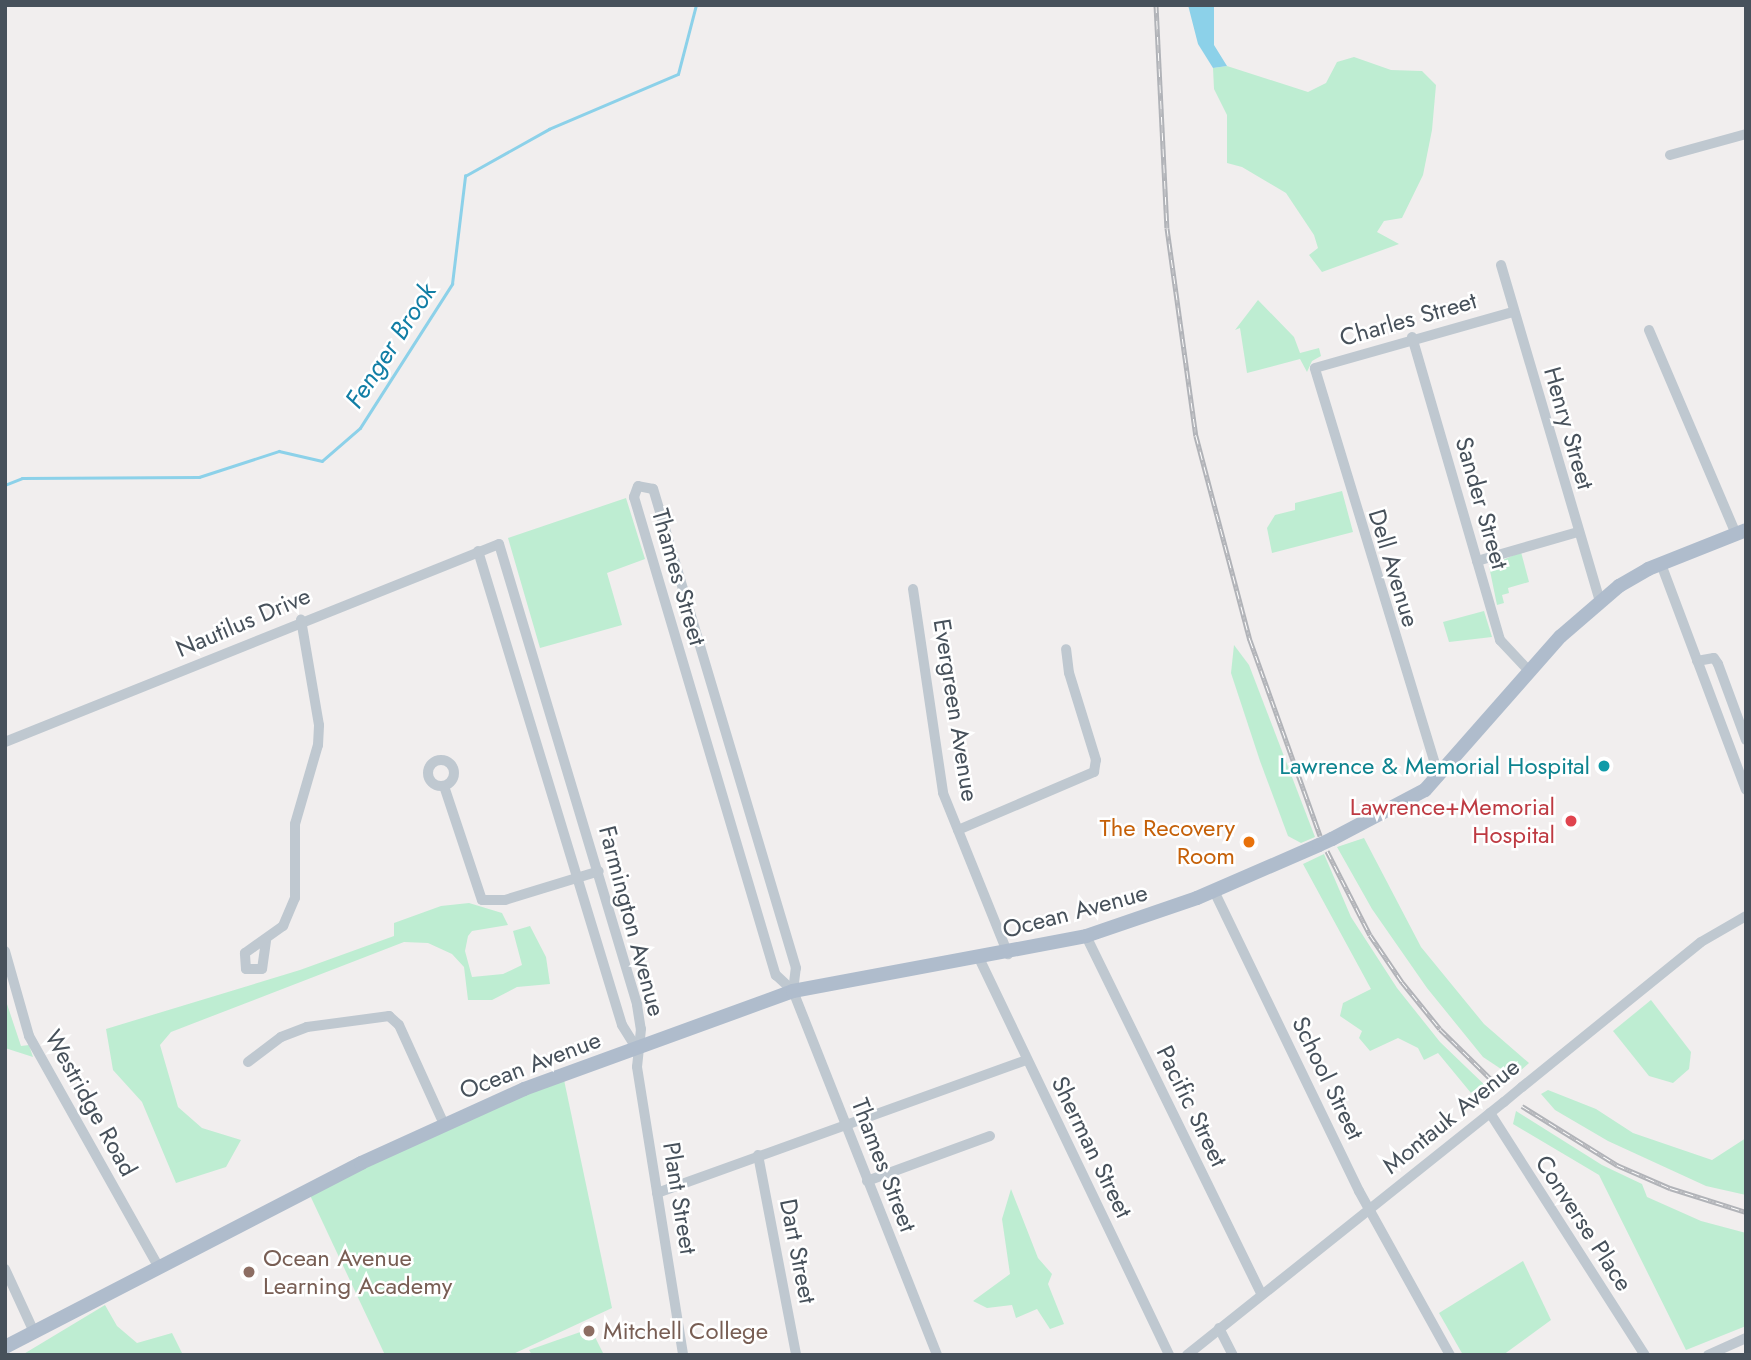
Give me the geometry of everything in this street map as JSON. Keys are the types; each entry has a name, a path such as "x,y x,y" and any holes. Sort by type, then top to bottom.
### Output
{"main road":[{"name":"Ocean Avenue","path":"5,1347 444,1124 637,1048 793,991 1008,954 1086,936 1214,891 1326,842 1402,806 1438,777 1529,671 1600,601 1661,564 1741,532"}],"street":[{"path":"1670,155 1746,134"},
{"name":"Henry Street","path":"1501,265 1600,601"},
{"name":"Charles Street","path":"1315,368 1412,337 1513,312"},
{"path":"1648,330 1741,532"},
{"name":"Sander Street","path":"1412,337 1500,640 1529,671"},
{"name":"Dell Avenue","path":"1315,368 1438,777"},
{"name":"Thames Street","path":"793,991 796,968 653,489 638,486 634,497 776,975 793,991 937,1355"},
{"path":"1477,561 1578,532"},
{"name":"Nautilus Drive","path":"5,742 301,620 499,544"},
{"name":"Farmington Avenue","path":"499,544 637,1005 641,1029 637,1048"},
{"name":"Farmington Avenue","path":"478,551 622,1025 637,1048"},
{"path":"1661,564 1746,790"},
{"name":"Evergreen Avenue","path":"914,589 943,793 1008,954"},
{"path":"266,941 292,911 295,824 318,745 319,725 301,620"},
{"path":"958,830 1096,768 1066,649"},
{"name":"Thames Street","path":"682,663 702,656"},
{"path":"1697,661 1714,658 1718,664 1746,740"},
{"path":"444,786 482,900 505,900 599,872"},
{"path":"739,855 761,849"},
{"name":"School Street","path":"1214,891 1369,1209 1450,1355"},
{"name":"Montauk Avenue","path":"1187,1355 1701,942 1746,916"},
{"name":"Pacific Street","path":"1086,936 1261,1294"},
{"name":"Westridge Road","path":"5,951 29,1036 159,1268"},
{"name":"Sherman Street","path":"979,958 1169,1355"},
{"name":"Ocean Avenue","path":"248,1062 281,1037 307,1027 389,1016 399,1025 444,1124"},
{"name":"Plant Street","path":"637,1048 683,1355"},
{"path":"657,1193 1027,1060"},
{"name":"Converse Place","path":"1490,1113 1644,1355"},
{"path":"867,1181 990,1136"},
{"name":"Dart Street","path":"758,1155 796,1355"},
{"path":"5,1269 34,1332"},
{"path":"1219,1328 1233,1355"},
{"path":"1708,1355 1746,1338"}],"green space":[{"path":"1354,57 1391,70 1422,71 1436,85 1432,130 1423,175 1402,218 1384,221 1377,232 1399,244 1322,272 1309,255 1318,248 1314,235 1286,193 1242,167 1227,163 1227,115 1214,89 1213,68 1227,66 1308,92 1326,83 1337,62"},
{"path":"1258,300 1294,337 1300,353 1319,348 1321,356 1312,361 1307,372 1300,359 1247,373 1240,328 1235,330"},
{"path":"1342,491 1353,532 1272,553 1267,528 1275,515 1295,510 1295,503"},
{"path":"626,498 645,559 607,573 622,625 540,648 508,538"},
{"path":"1521,552 1529,582 1508,588 1509,593 1502,595 1504,603 1497,605 1489,566"},
{"path":"1484,611 1492,637 1449,642 1443,622"},
{"path":"1234,645 1249,665 1315,837 1301,843 1288,836 1260,761 1231,673"},
{"path":"1364,838 1421,947 1484,1024 1529,1063 1513,1077 1483,1057 1427,988 1372,909 1337,847"},
{"path":"1324,854 1351,917 1397,988 1440,1042 1492,1092 1489,1095 1478,1098 1471,1093 1438,1053 1424,1060 1418,1048 1398,1038 1370,1051 1359,1038 1362,1031 1340,1016 1343,1003 1371,989 1303,864"},
{"path":"469,903 502,913 508,925 472,931 468,936 465,951 472,977 503,974 522,965 513,931 530,926 546,957 550,984 517,987 492,1000 468,1000 464,967 452,954 428,943 404,942 171,1032 160,1045 178,1107 202,1128 241,1140 226,1167 176,1183 142,1102 113,1070 106,1029 300,970 394,936 394,923 441,906"},
{"path":"5,998 21,1046 29,1045 33,1057 5,1048"},
{"path":"1651,1000 1691,1052 1689,1069 1673,1083 1649,1076 1613,1031"},
{"path":"563,1075 612,1308 511,1355 385,1355 308,1191"},
{"path":"1548,1090 1596,1109 1633,1133 1712,1160 1746,1138 1746,1195 1706,1186 1608,1141 1555,1110 1541,1094"},
{"path":"1516,1111 1602,1165 1642,1184 1647,1197 1701,1221 1746,1233 1746,1326 1686,1350 1599,1175 1513,1124"},
{"path":"1011,1189 1038,1258 1052,1274 1048,1284 1064,1324 1050,1329 1037,1309 1016,1318 1012,1305 987,1308 973,1301 1010,1274 1002,1219"},
{"path":"1523,1261 1551,1320 1503,1355 1463,1355 1439,1313"},
{"path":"105,1305 117,1326 137,1343 172,1333 183,1355 22,1355"},
{"path":"586,1330 593,1333 604,1355 532,1355 529,1350"}],"water":[{"path":"1188,5 1214,5 1214,45 1227,66 1213,68 1198,44"}],"waterway":[{"name":"Fenger Brook","path":"5,485 22,478 199,477 279,451 322,461 360,428 452,284 465,176 549,129 678,74 696,5"}],"railway":[{"path":"1156,5 1167,228 1196,436 1250,640 1320,836"},
{"path":"1327,851 1370,935 1402,982 1440,1029 1499,1087"},
{"path":"1522,1106 1617,1165 1670,1188 1746,1212"}],"place":[{"name":"Lawrence & Memorial Hospital","path":"1604,766"},
{"name":"Lawrence+Memorial Hospital","path":"1571,821"},
{"name":"The Recovery Room","path":"1249,842"},
{"name":"Ocean Avenue Learning Academy","path":"249,1272"},
{"name":"Mitchell College","path":"589,1331"}]}
